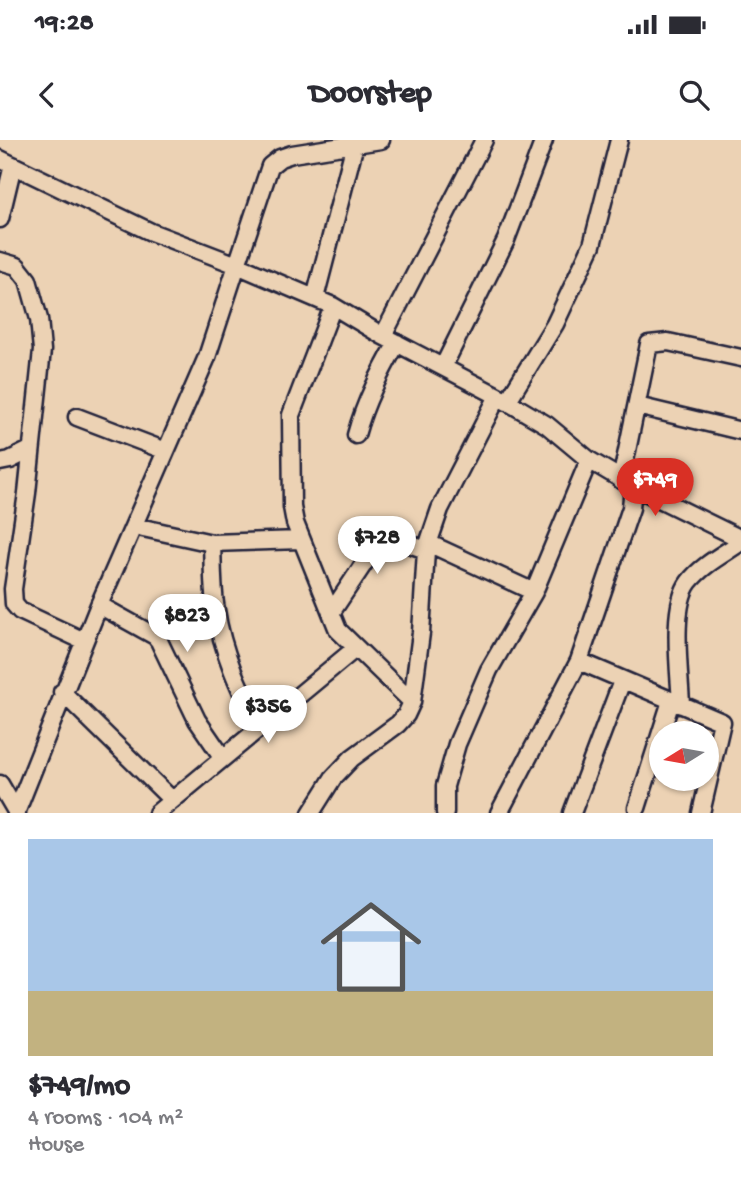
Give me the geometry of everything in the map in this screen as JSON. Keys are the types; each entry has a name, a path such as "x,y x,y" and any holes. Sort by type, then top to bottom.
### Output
{"street":[{"path":"17,813 62,692 206,357 270,166 280,158 292,154 382,140"},
{"path":"356,435 390,340 484,140"},
{"path":"443,367 506,240 544,140"},
{"path":"311,813 339,771 398,724 412,702 421,632 427,547 440,509 503,399 555,324 592,245 619,140"},
{"path":"315,298 356,142"},
{"path":"0,219 6,162 151,232 332,306 547,425 589,460 627,484 741,540 701,570 683,593 679,619 676,703 637,808"},
{"path":"0,261 16,266 28,280 39,319 42,350 27,493 12,589 14,604 20,611 84,640"},
{"path":"332,306 291,415 292,507 301,540 342,635 412,702"},
{"path":"499,813 579,661 631,508 627,484 637,406 649,344 668,342 741,358"},
{"path":"637,406 741,430"},
{"path":"77,417 166,451"},
{"path":"0,462 30,450"},
{"path":"445,813 445,786 457,744 489,670 534,592 589,460"},
{"path":"134,526 212,544 301,540"},
{"path":"331,613 383,535 427,547 534,592"},
{"path":"212,544 215,609 221,633 232,672 259,729"},
{"path":"99,605 159,640 197,720 223,758"},
{"path":"157,813 356,648"},
{"path":"579,661 722,722 701,813"},
{"path":"572,813 622,681"},
{"path":"62,692 172,800"},
{"path":"0,784 17,813"}]}
